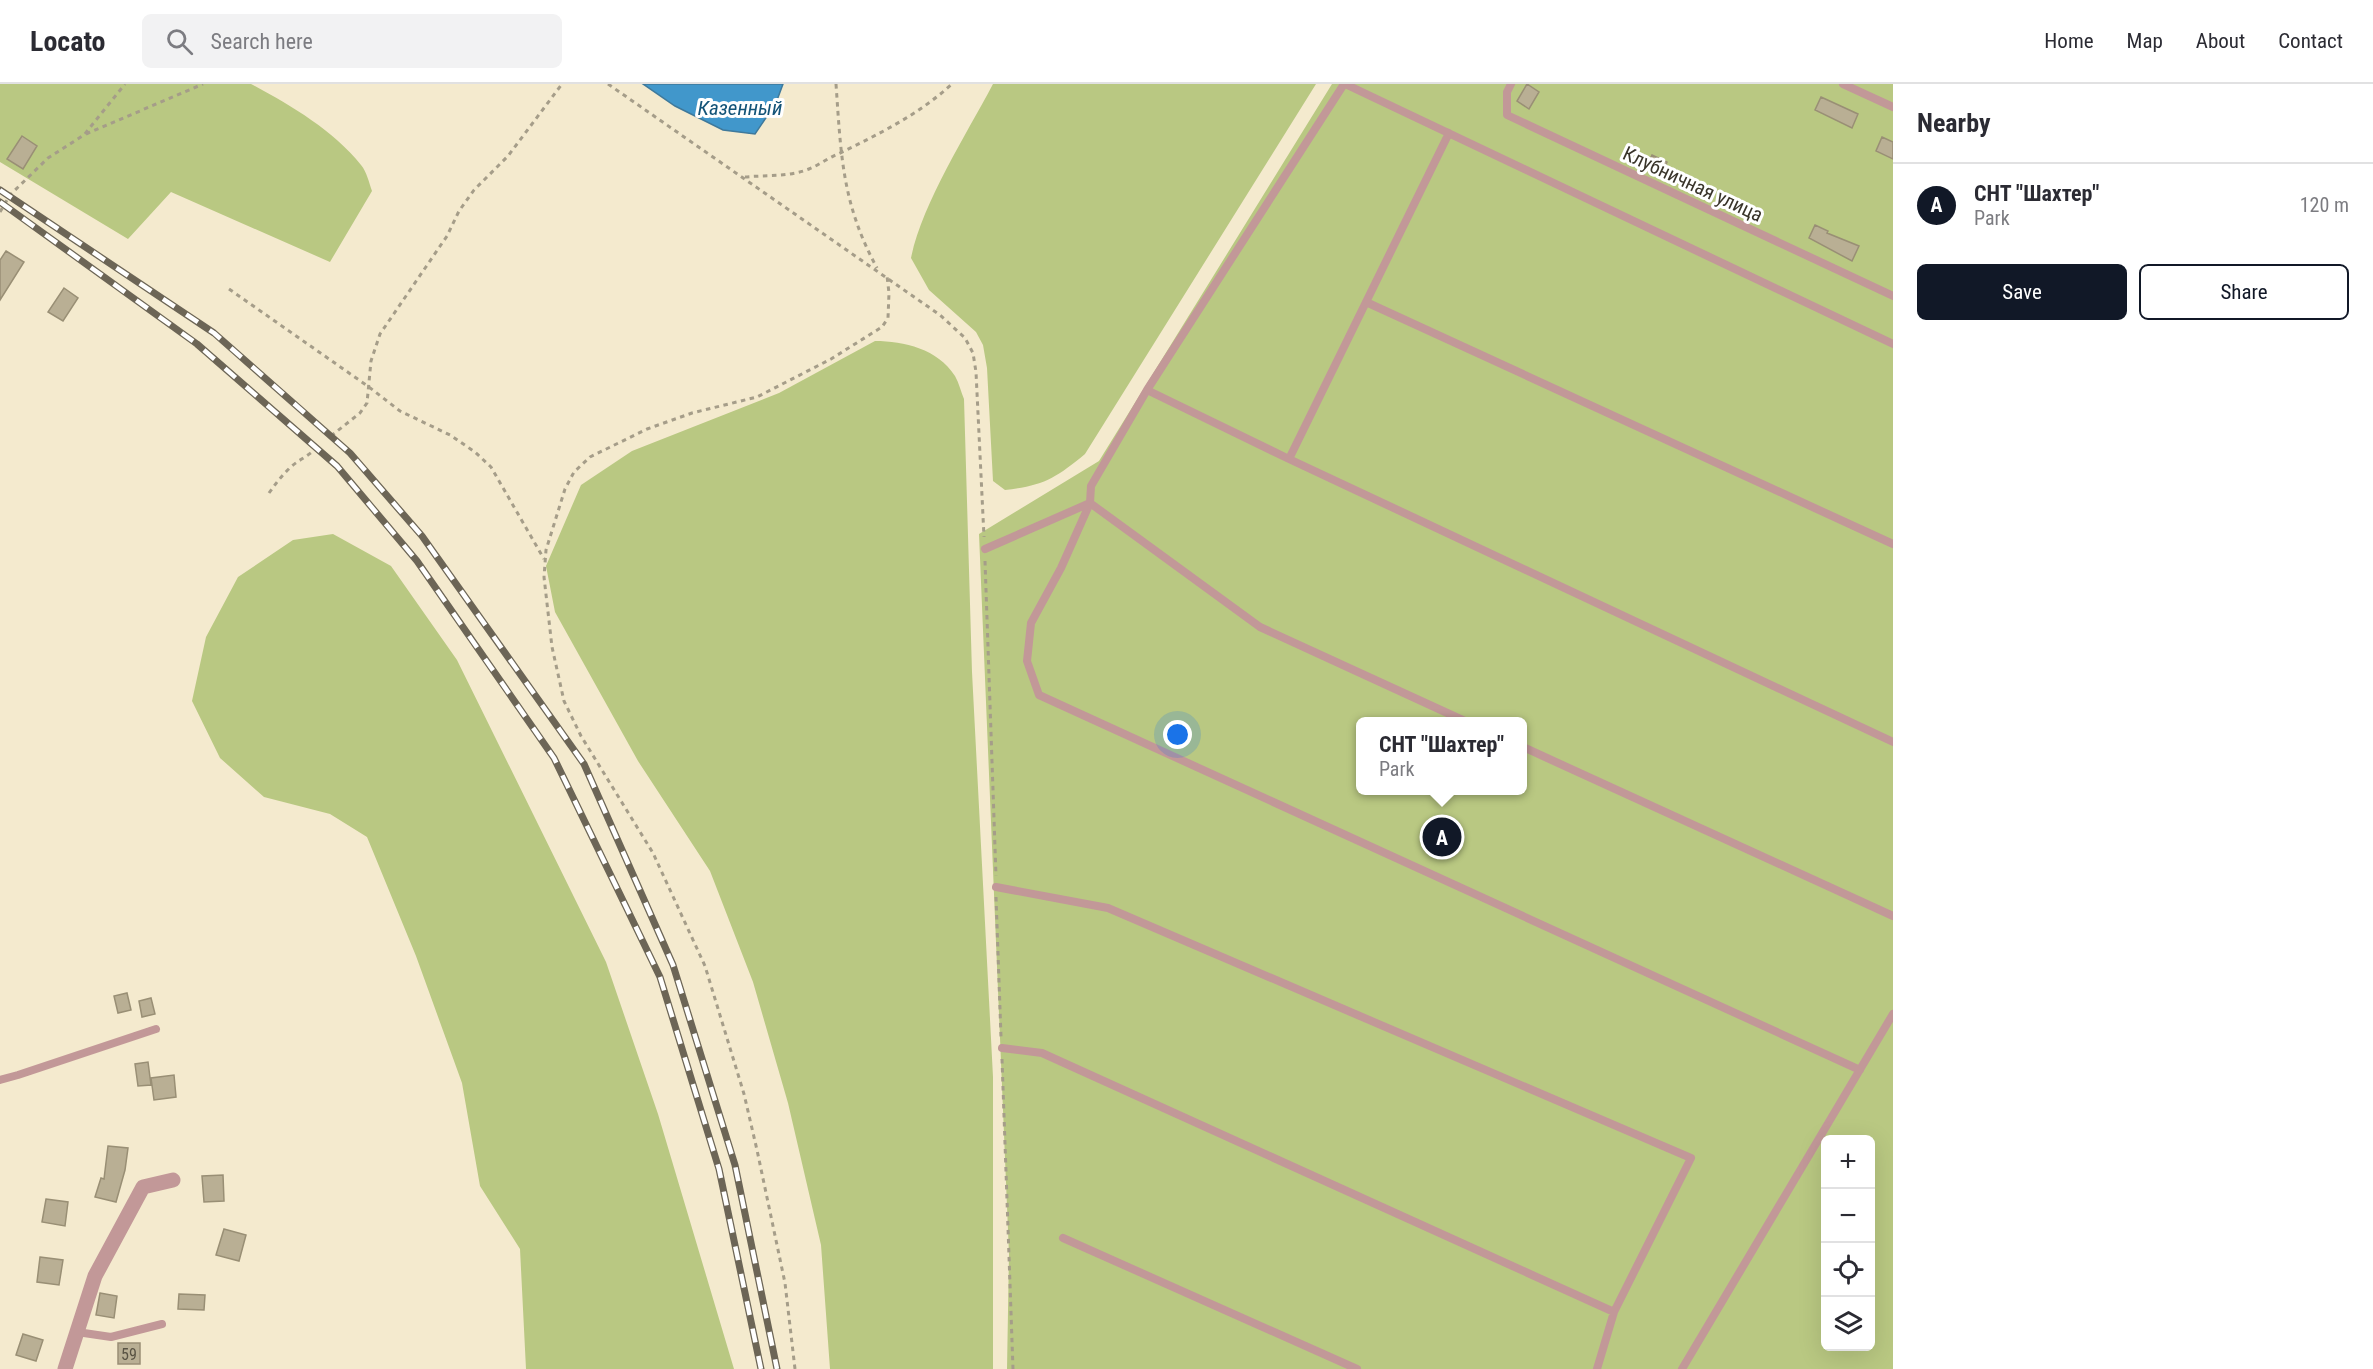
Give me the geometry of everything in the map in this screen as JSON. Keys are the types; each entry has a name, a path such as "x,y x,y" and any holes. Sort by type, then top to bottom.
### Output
{"street":[{"path":"65,1369 95,1276 143,1187 173,1180"}],"lane":[{"path":"1860,1070 1039,695 1027,661 1031,623 1061,568 1090,503 1091,486 1146,390 1345,84 1893,344"},
{"name":"Клубничная улица","path":"1511,84 1507,92 1507,115 1893,296"},
{"path":"1843,84 1893,107"},
{"path":"1289,459 1449,133"},
{"path":"1366,302 1893,544"},
{"path":"1146,390 1893,742"},
{"path":"985,549 1090,503"},
{"path":"1090,503 1260,627 1456,717"},
{"path":"1527,749 1893,916"},
{"path":"996,887 1108,908 1691,1158 1614,1312 1598,1369"},
{"path":"1682,1369 1893,1014"},
{"path":"0,1080 156,1029"},
{"path":"1002,1048 1042,1053 1614,1312"},
{"path":"1063,1239 1357,1369"},
{"path":"77,1332 111,1337 162,1323"}],"path":[{"path":"84,135 125,84"},
{"path":"0,212 10,195 48,158 84,135 203,84"},
{"path":"331,436 360,413 367,403 371,360 380,334 447,236 459,211 474,190 508,156 562,84"},
{"path":"608,84 940,315 965,338 973,353 985,549 1013,1369"},
{"path":"836,84 842,167 852,213 864,246 878,270"},
{"path":"744,178 791,174 810,169 866,142 906,119 937,98 952,84"},
{"path":"795,1369 785,1283 757,1150 744,1094 708,976 682,912 654,854 581,736 564,701 552,646 543,577 546,550 565,489 574,472 590,457 647,429 692,413 757,397 831,359 882,327 888,318 887,276"},
{"path":"229,289 400,411 450,435 467,446 490,466 545,560"},
{"path":"269,493 292,465 310,455 316,448"}],"green space":[{"path":"0,84 251,84 296,110 350,152 363,168 372,191 330,262 171,192 128,239 0,162"},
{"path":"993,84 1316,84 1085,454 1048,480 1005,490 993,481 987,368 983,345 976,332 929,290 911,258 935,193"},
{"path":"1332,84 1893,84 1893,1369 1007,1369 1009,1254 979,534 1099,461"},
{"path":"875,341 909,345 930,353 948,367 955,376 964,399 972,672 993,1077 993,1369 830,1369 821,1245 788,1103 753,982 710,871 638,761 555,612 546,566 581,485 632,451 779,393"},
{"path":"333,534 391,566 457,660 606,962 658,1114 734,1369 526,1369 520,1249 480,1186 462,1083 416,956 367,837 330,814 264,797 220,758 192,701 206,637 238,577 293,540"}],"water":[{"name":"Казенный","path":"643,84 783,84 776,103 755,134 723,130 675,106"}],"building":[{"path":"1527,84 1539,92 1529,109 1517,101"},
{"path":"1821,97 1858,114 1852,128 1815,110"},
{"path":"22,136 37,146 23,169 7,159"},
{"path":"1882,137 1893,142 1893,159 1876,151"},
{"path":"1652,155 1667,162 1661,175 1646,168"},
{"path":"1815,225 1828,231 1827,233 1859,246 1852,261 1809,238"},
{"path":"6,251 24,262 0,300 0,260"},
{"path":"64,288 78,298 63,321 48,312"},
{"path":"127,993 131,1010 118,1013 114,996"},
{"path":"151,998 155,1014 142,1017 139,1001"},
{"path":"148,1062 151,1085 138,1086 135,1064"},
{"path":"174,1075 176,1097 154,1100 151,1078"},
{"path":"108,1146 128,1148 125,1170 116,1202 95,1197 101,1178 104,1179"},
{"path":"223,1175 224,1201 204,1202 202,1176"},
{"path":"46,1199 68,1202 65,1226 42,1222"},
{"path":"224,1229 246,1235 239,1261 216,1255"},
{"path":"40,1257 63,1260 59,1285 37,1282"},
{"path":"100,1293 117,1296 114,1318 96,1315"},
{"path":"179,1294 205,1295 204,1310 178,1309"},
{"path":"23,1334 43,1340 36,1361 16,1355"},
{"path":"118,1343 140,1343 140,1364 118,1364"}],"railway":[{"path":"0,190 214,333 350,453 422,536 584,764 673,965 735,1165 777,1369"},
{"path":"0,202 197,344 337,466 417,561 554,758 660,977 719,1169 761,1369"}],"place":[{"name":"СНТ \"Шахтер\"","path":"1442,837"}]}
